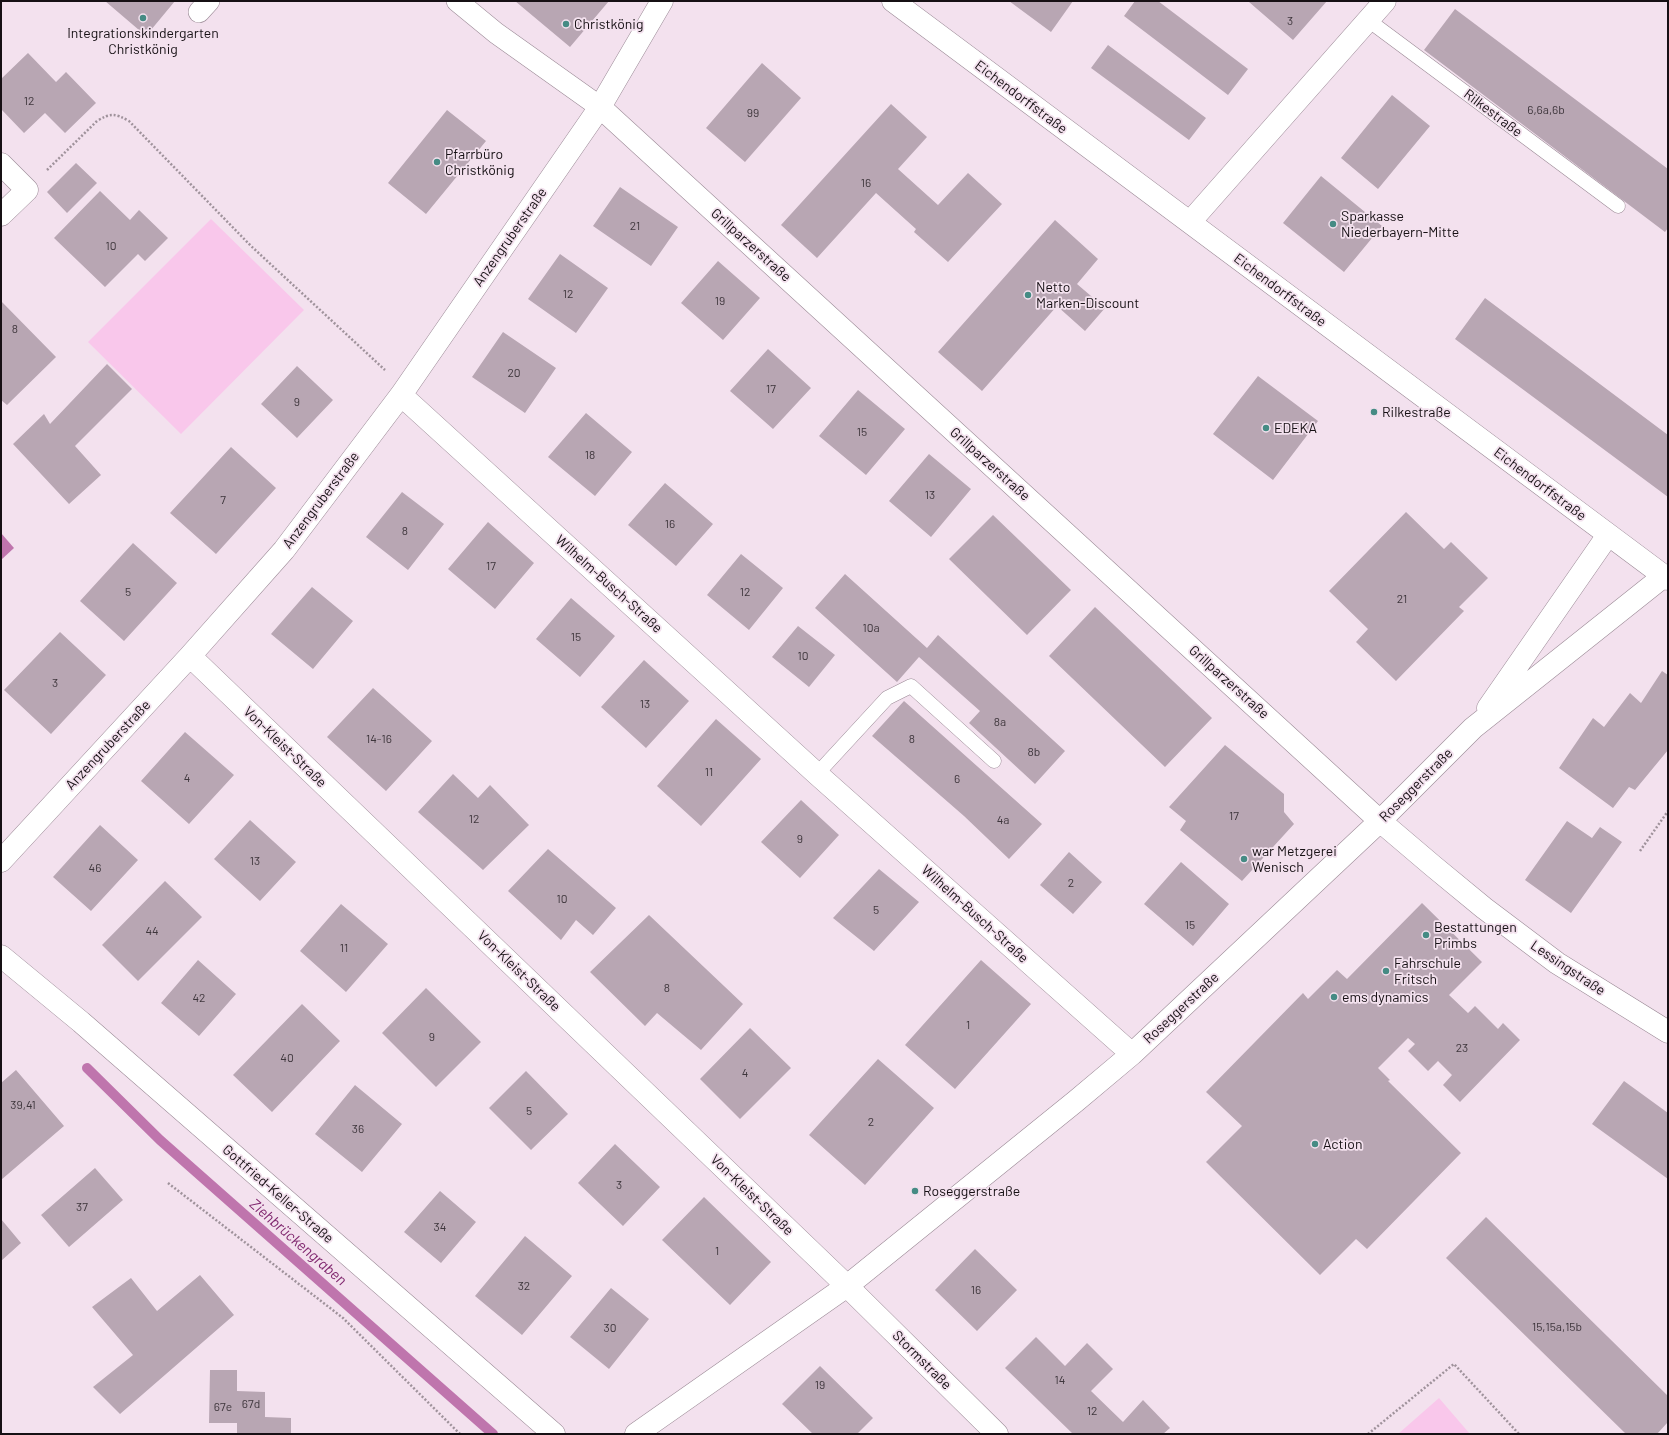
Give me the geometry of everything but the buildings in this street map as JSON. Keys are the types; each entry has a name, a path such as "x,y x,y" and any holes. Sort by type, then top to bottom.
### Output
{"street":[{"path":"457,1 496,33 600,107"},
{"name":"Anzengruberstraße","path":"1,861 190,656 284,550 403,392 600,107 662,1"},
{"name":"Eichendorffstraße","path":"893,1 1666,577"},
{"path":"1190,222 1385,1"},
{"name":"Grillparzerstraße","path":"600,107 1380,821"},
{"path":"1,164 27,190 1,215"},
{"name":"Wilhelm-Busch-Straße","path":"403,392 817,774 1132,1054"},
{"name":"Roseggerstraße","path":"1473,728 1608,535"},
{"name":"Roseggerstraße","path":"636,1434 847,1286 1076,1101 1132,1054 1380,821 1473,728 1666,577"},
{"name":"Von-Kleist-Straße","path":"190,656 847,1286"},
{"name":"Lessingstraße","path":"1380,821 1461,889 1557,963 1668,1032"},
{"name":"Gottfried-Keller-Straße","path":"1,956 75,1018 554,1434"},
{"name":"Stormstraße","path":"847,1286 997,1434"}],"lane":[{"name":"Rilkestraße","path":"1368,20 1618,206"},
{"path":"817,774 888,698 911,686 994,761"}],"path":[{"path":"27,190 97,121 107,115 119,115 129,121 251,246 403,392"},
{"path":"1640,851 1668,811"},
{"path":"168,1183 343,1318 460,1434"},
{"path":"1368,1434 1454,1364 1519,1434"}],"shaded area":[{"path":"211,219 304,310 181,434 88,342"},
{"path":"1,533 14,548 1,560"},
{"path":"1439,1398 1470,1434 1398,1434"}],"waterway":[{"name":"Ziehbrückengraben","path":"87,1068 160,1140 493,1434"}],"place":[{"name":"Integrationskindergarten Christkönig","path":"143,18"},
{"name":"Christkönig","path":"566,24"},
{"name":"Pfarrbüro Christkönig","path":"437,162"},
{"name":"Sparkasse Niederbayern-Mitte","path":"1333,224"},
{"name":"Netto Marken-Discount","path":"1028,295"},
{"name":"Rilkestraße","path":"1374,412"},
{"name":"EDEKA","path":"1266,428"},
{"name":"war Metzgerei Wenisch","path":"1244,859"},
{"name":"Bestattungen Primbs","path":"1426,935"},
{"name":"Fahrschule Fritsch","path":"1386,971"},
{"name":"ems dynamics","path":"1334,997"},
{"name":"Action","path":"1315,1144"},
{"name":"Roseggerstraße","path":"915,1191"}]}
